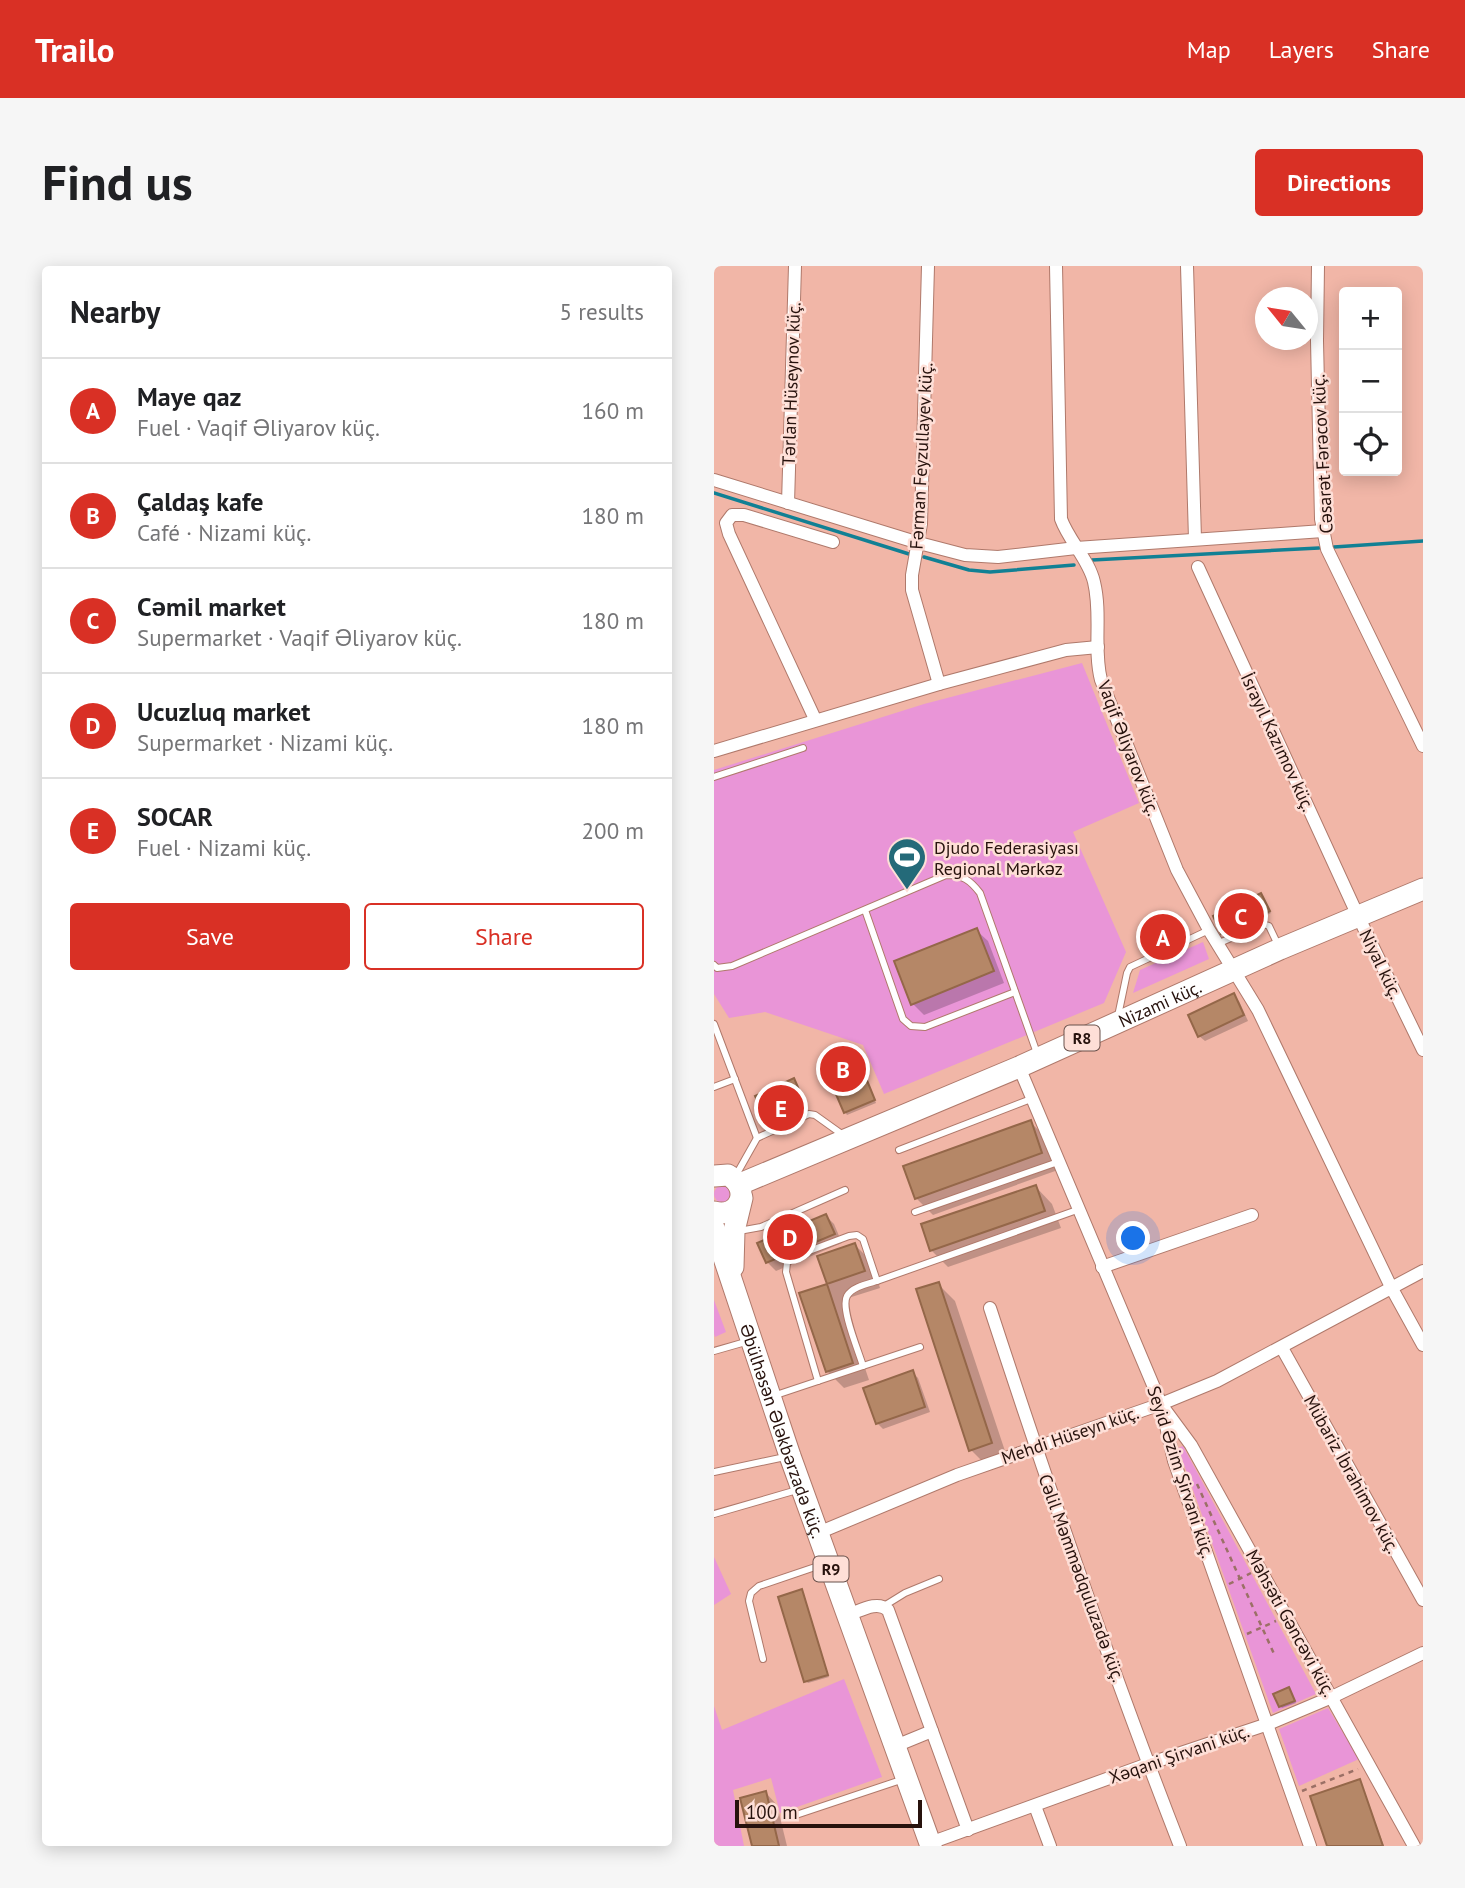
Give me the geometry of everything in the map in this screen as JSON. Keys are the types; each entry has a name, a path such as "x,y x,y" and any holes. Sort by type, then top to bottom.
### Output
{"main road":[{"name":"Nizami küç.","path":"714,1212 721,1214 735,1210 733,1184 1019,1067 1280,949 1423,889"},
{"name":"Əbülhəsən Ələkbərzadə küç.","path":"733,1184 721,1239 732,1259 736,1290 790,1456 930,1844"}],"street":[{"name":"Tərlan Hüseynov küç.","path":"788,503 795,266"},
{"name":"Fərman Feyzullayev küç.","path":"928,266 919,543 912,575 912,590 939,684"},
{"name":"Vaqif Əliyarov küç.","path":"1056,266 1061,519 1095,584 1099,614 1098,666 1106,693 1177,870 1233,970"},
{"path":"1187,266 1195,539"},
{"name":"Cəsarət Fərəcov küç.","path":"1318,266 1317,341 1323,531 1332,562 1423,746"},
{"path":"714,480 965,555 998,557 1076,548 1323,531"},
{"path":"815,719 726,523 732,515 744,515 833,542"},
{"name":"İsrayıl Kazımov küç.","path":"1198,567 1358,916"},
{"path":"714,751 939,684 1066,650 1098,648"},
{"name":"Niyal küç.","path":"1358,916 1423,1050"},
{"path":"1233,970 1258,1010 1391,1287 1423,1345"},
{"name":"Seyid Əzim Şirvani küç.","path":"1019,1067 1161,1404 1174,1461 1310,1846"},
{"path":"1102,1267 1252,1215"},
{"name":"Mehdi Hüseyn küç.","path":"818,1532 957,1475 1161,1404 1217,1381 1423,1271"},
{"name":"Cəlil Məmmədquluzadə küç.","path":"990,1308 1035,1447 1180,1846"},
{"name":"Mübariz İbrahimov küç.","path":"1282,1348 1423,1600"},
{"name":"Məhsəti Gəncəvi küç.","path":"1161,1404 1191,1445 1414,1846"},
{"path":"848,1615 877,1605 888,1610 968,1830"},
{"name":"Xəqani Şirvani küç.","path":"930,1844 1148,1764 1268,1724 1332,1697 1423,1653"},
{"path":"893,1747 932,1731"},
{"path":"1035,1806 1050,1846"}],"lane":[{"path":"714,777 803,748"},
{"path":"714,965 717,968 732,966 946,875 960,875 971,881 980,893 1039,1058"},
{"path":"865,909 903,1018 911,1026 925,1027 1016,992"},
{"path":"1217,944 1263,924 1269,926 1280,949"},
{"path":"1116,1023 1126,973 1130,967 1209,930"},
{"path":"714,1024 757,1138"},
{"path":"714,1087 735,1079"},
{"path":"899,1150 1031,1099"},
{"path":"733,1184 757,1138 809,1114 816,1115 847,1139"},
{"path":"915,1212 1058,1162"},
{"path":"721,1239 761,1227 845,1190"},
{"path":"863,1366 845,1308 846,1297 853,1289 1077,1210"},
{"path":"818,1381 786,1272 787,1263 793,1257 857,1235 863,1239 877,1281"},
{"path":"714,1351 752,1340"},
{"path":"771,1397 920,1347"},
{"path":"714,1472 790,1456"},
{"path":"714,1514 803,1489"},
{"path":"763,1659 748,1601 751,1593 759,1586 829,1562"},
{"path":"884,1606 898,1596 939,1579"},
{"path":"790,1817 905,1779"}],"path":[{"path":"1194,1477 1275,1656"},
{"path":"1210,1538 1227,1530"},
{"path":"1227,1585 1251,1573"},
{"path":"1245,1635 1276,1621"},
{"path":"1292,1794 1369,1765"}],"shaded area":[{"name":"Djudo Federasiyası Regional Mərkəz","path":"1082,663 1139,803 1073,832 1126,952 1104,1003 884,1094 863,1045 765,1012 729,1018 714,994 714,770 924,704"},
{"path":"1203,942 1209,959 1133,993 1140,970"},
{"path":"723,1185 729,1188 732,1194 729,1200 723,1203 717,1200 714,1194 717,1188"},
{"path":"714,1300 726,1332 715,1337 714,1334"},
{"path":"1183,1446 1316,1694 1273,1713 1178,1448"},
{"path":"714,1557 731,1594 714,1605"},
{"path":"844,1679 882,1777 780,1813 771,1778 733,1790 744,1846 714,1846 714,1706 722,1730"},
{"path":"1328,1708 1359,1759 1299,1786 1279,1729"}],"building":[{"path":"1261,893 1270,911 1221,934 1213,916"},
{"path":"1168,924 1175,940 1157,947 1151,931"},
{"path":"977,928 994,971 911,1005 894,961"},
{"path":"1234,993 1244,1015 1198,1037 1188,1015"},
{"path":"855,1051 875,1100 844,1113 823,1064"},
{"path":"794,1078 800,1092 791,1096 800,1113 769,1127 755,1096"},
{"path":"1031,1120 1042,1153 915,1199 903,1166"},
{"path":"1036,1185 1045,1211 930,1251 921,1224"},
{"path":"826,1214 835,1234 766,1263 757,1243"},
{"path":"855,1243 865,1271 827,1284 817,1256"},
{"path":"939,1282 992,1443 969,1451 916,1289"},
{"path":"827,1284 853,1363 826,1372 799,1293"},
{"path":"913,1370 925,1407 876,1424 863,1388"},
{"path":"802,1589 828,1675 804,1682 778,1597"},
{"path":"1289,1687 1295,1701 1279,1707 1273,1694"},
{"path":"1360,1779 1383,1846 1327,1846 1310,1796"},
{"path":"766,1791 779,1846 752,1846 740,1798"}],"waterway":[{"path":"714,493 909,554"},
{"path":"1334,547 1423,541"},
{"path":"1092,560 1319,548"},
{"path":"924,557 969,570 990,572 1074,565"}],"place":[{"name":"Djudo Federasiyası Regional Mərkəz","path":"907,891"},
{"name":"Cəmil market","path":"1241,916"},
{"name":"Maye qaz","path":"1163,937"},
{"name":"Çaldaş kafe","path":"843,1069"},
{"name":"SOCAR","path":"781,1108"},
{"name":"Ucuzluq market","path":"790,1237"}]}
